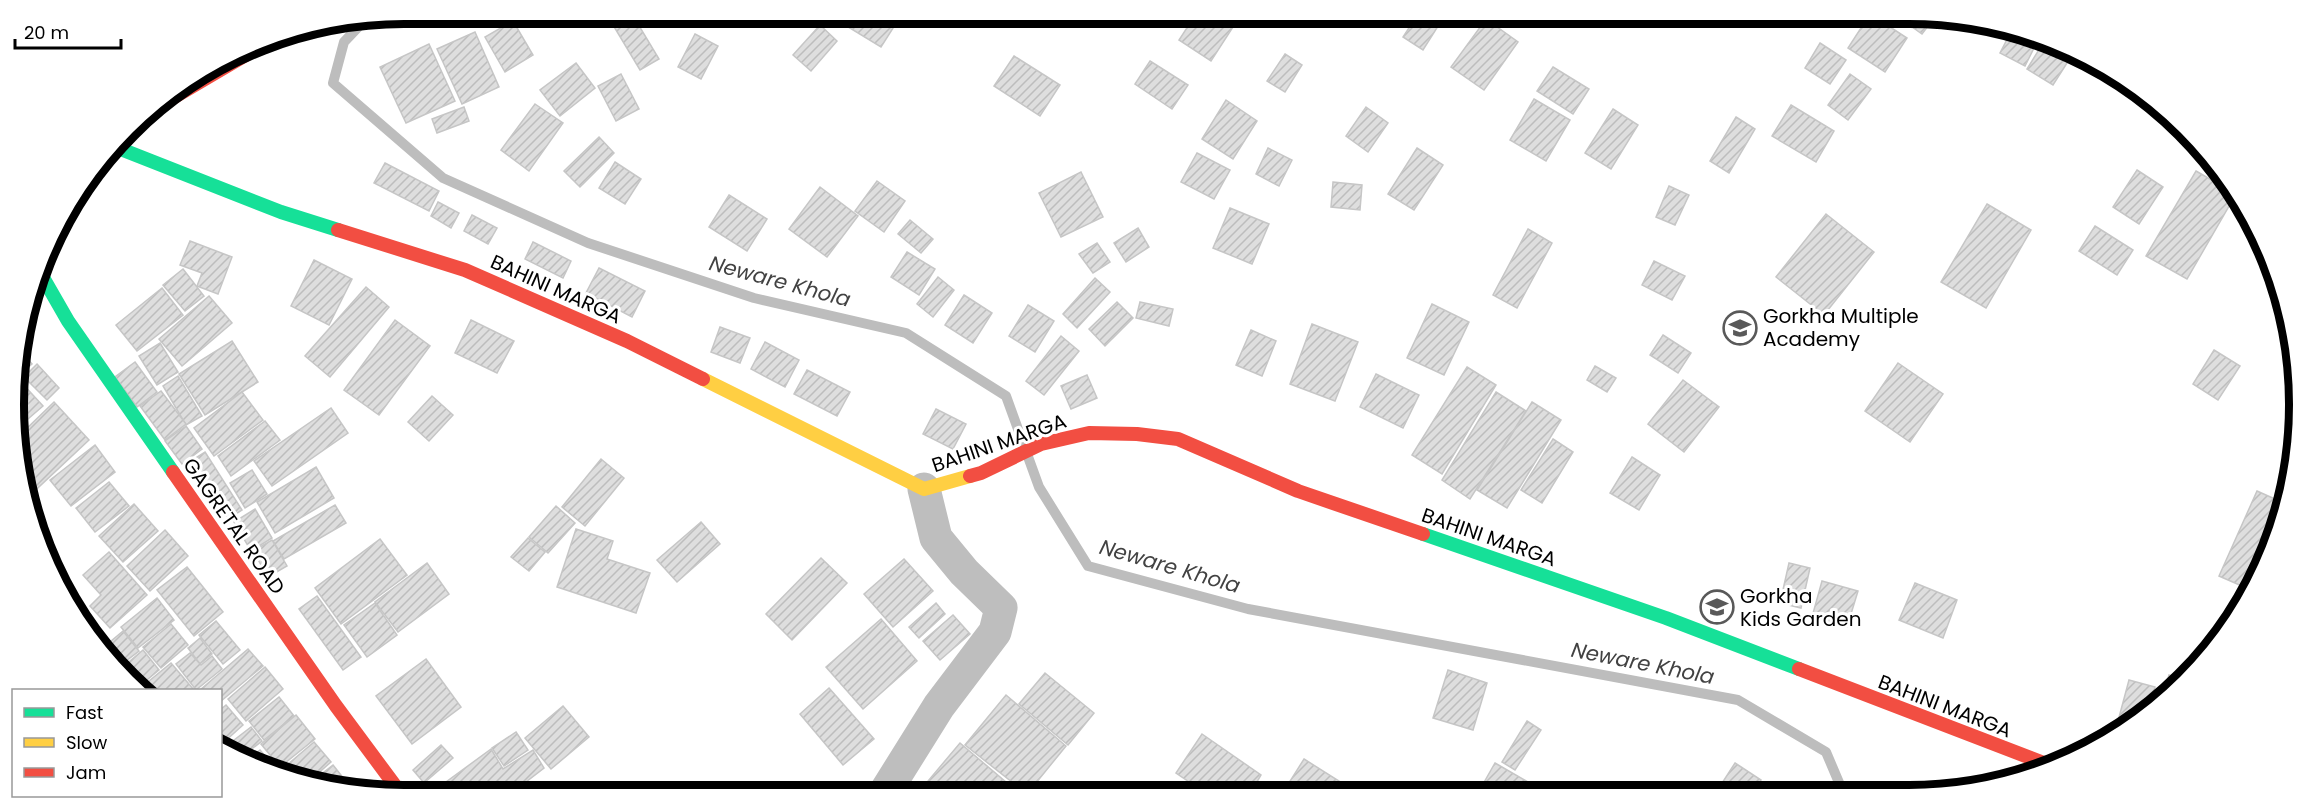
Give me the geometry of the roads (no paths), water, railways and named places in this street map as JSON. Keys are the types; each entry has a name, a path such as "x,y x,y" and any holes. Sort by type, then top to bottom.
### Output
{"street":[{"name":"BAHINI MARGA","path":"122,150 281,212 465,270 627,341 924,489 981,473 1041,444 1089,433 1137,434 1179,440 1298,491 1666,618 2040,762"},
{"name":"GAGRETAL ROAD","path":"45,280 68,321 336,706 394,785"},
{"path":"890,785 939,706 995,632 1001,608 964,572 936,538 924,489"}],"waterway":[{"name":"Neware Khola","path":"359,27 344,42 333,83 443,178 588,243 754,298 906,333 1006,396 1039,487 1088,566 1248,609 1738,700 1826,752 1840,785"}],"place":[{"name":"Gorkha Multiple Academy","path":"1740,328"},
{"name":"Gorkha Kids Garden","path":"1717,607"}]}
